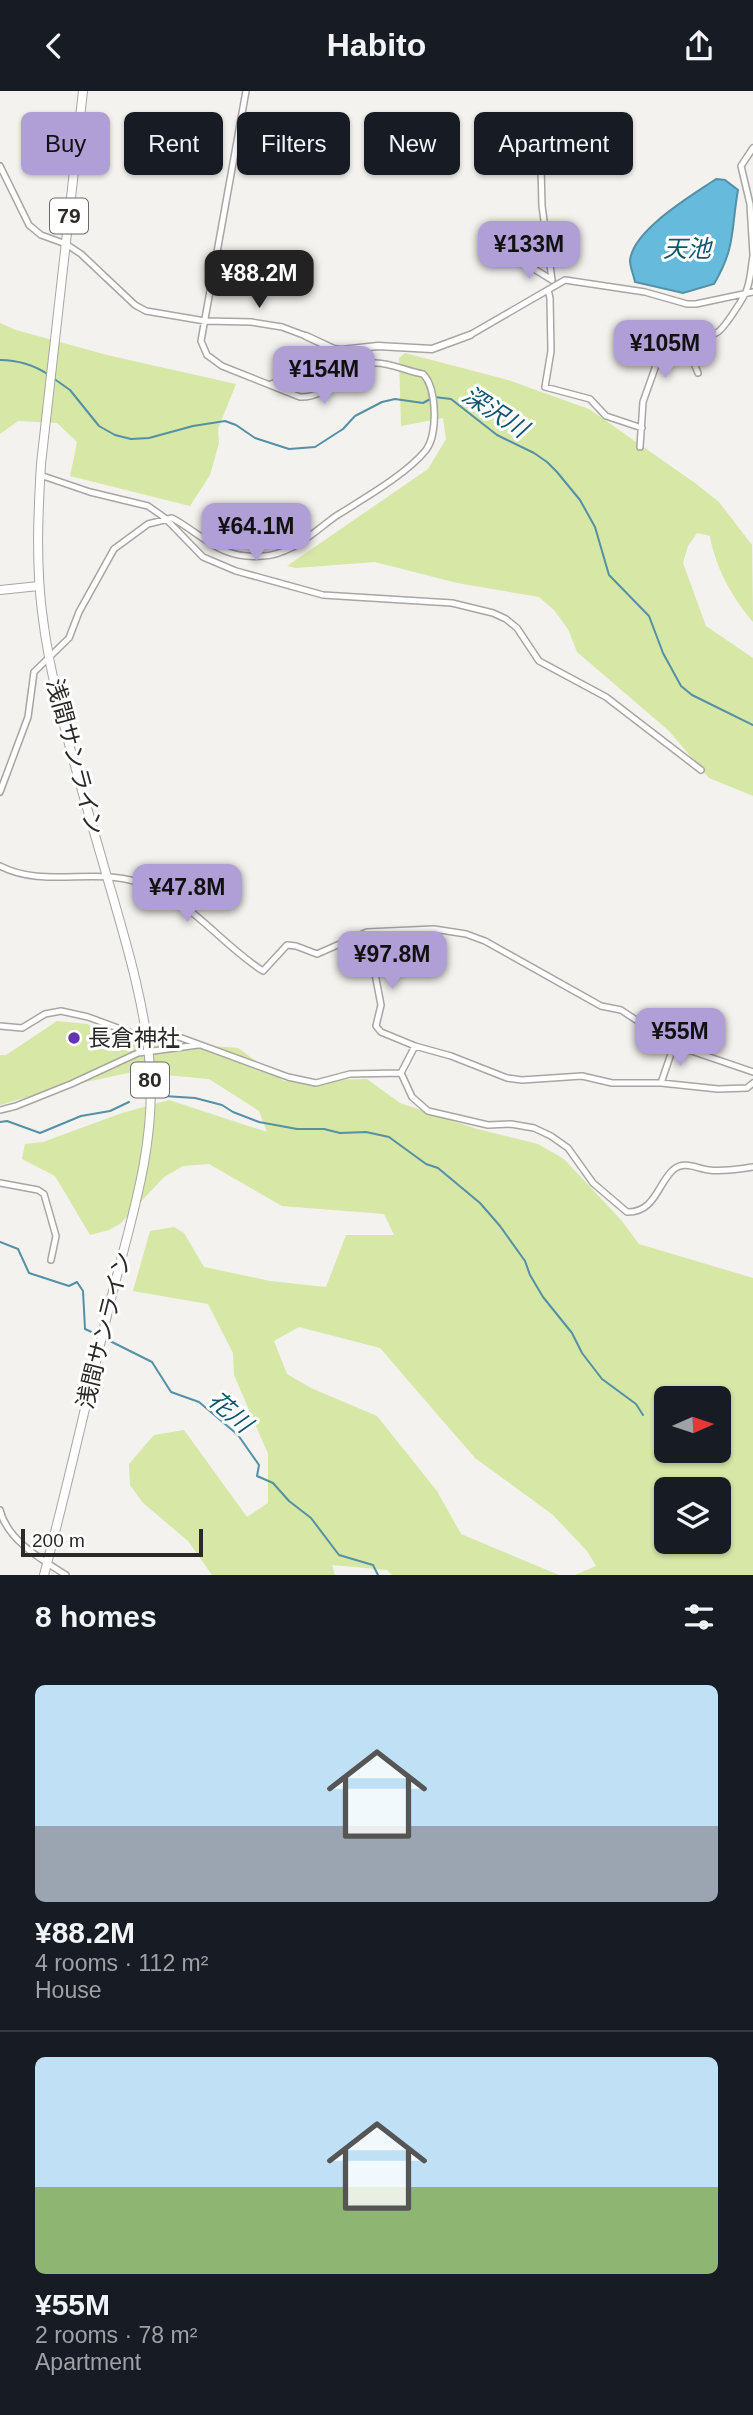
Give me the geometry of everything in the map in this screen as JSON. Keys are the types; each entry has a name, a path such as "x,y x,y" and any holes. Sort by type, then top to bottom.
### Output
{"main road":[{"name":"浅間サンライン","path":"44,1575 144,1172 150,1089 148,1050 124,937 49,657 39,586 37,522 40,475 83,91"},
{"path":"0,590 39,586"}],"street":[{"path":"0,792 28,717 34,672 69,638 79,612 114,549 148,524 172,518 186,525 218,550 261,557 279,554 374,493 426,450 433,433 433,391 423,374 375,363 360,367 312,397 300,397 222,366 207,355 201,341 246,91"},
{"path":"640,447 646,391 666,340 671,334 682,330 717,333 724,328 750,292 753,255 750,204 741,166 753,148"},
{"path":"0,166 29,225 41,235 66,244 81,254 135,305 146,311 205,321 251,322 282,327 334,349 378,346 432,349 470,335 548,290 554,282 565,280 645,292 687,304 750,292"},
{"path":"541,175 542,206 554,282"},
{"path":"518,259 554,282"},
{"path":"548,290 551,351 545,387 590,400 606,416 642,428"},
{"path":"690,330 684,339 698,373"},
{"path":"271,384 279,381 305,387 316,384 358,348"},
{"path":"40,475 90,492 148,506 165,518 204,557 236,571 323,595 452,603 493,613 517,628 539,661 606,697 701,770"},
{"path":"0,866 29,877 107,877 138,882 175,899 199,916 215,934 263,971 287,945 317,954 367,932 434,929 466,934 485,941 601,1006 621,1010 674,1045 753,1072"},
{"path":"367,932 381,1005 376,1026 381,1032 415,1046 451,1056 507,1078 522,1080 582,1076 612,1083 661,1083 718,1089 747,1089 753,1083"},
{"path":"0,1026 22,1028 45,1014 61,1011 88,1017 136,1035 179,1037 288,1077 316,1083 349,1074 401,1073"},
{"path":"0,1110 42,1096 148,1050 200,1045"},
{"path":"661,1083 674,1045"},
{"path":"401,1073 415,1046"},
{"path":"401,1073 412,1097 428,1111 488,1125 511,1124 534,1128 551,1136 568,1148 593,1183 630,1213 646,1206 660,1192 672,1170 680,1166 695,1166 710,1171 753,1167"},
{"path":"0,1182 38,1190 44,1194 56,1236 51,1260"},
{"path":"0,1510 5,1526 16,1538 66,1575"}],"green space":[{"path":"0,323 16,330 107,355 236,384 218,429 219,443 210,475 190,506 70,476 77,442 57,423 18,421 0,434"},
{"path":"405,353 508,380 589,409 719,502 752,545 753,622 726,582 710,536 697,533 688,546 683,563 706,626 753,658 753,796 709,778 669,731 577,652 568,629 554,610 539,597 457,583 375,562 296,568 287,566 428,469 446,439 443,418 401,426 399,358"},
{"path":"57,1021 87,1024 129,1042 238,1048 284,1081 367,1079 400,1103 477,1129 538,1144 564,1159 622,1221 639,1244 753,1278 753,1575 575,1575 596,1566 587,1551 553,1515 475,1458 380,1348 299,1327 274,1341 287,1374 311,1388 377,1416 437,1491 461,1534 559,1575 392,1575 387,1570 332,1565 335,1575 212,1575 188,1541 143,1503 130,1485 129,1464 154,1435 184,1430 247,1517 268,1503 268,1454 234,1375 233,1353 208,1304 133,1291 150,1231 174,1227 184,1233 204,1267 270,1281 326,1287 346,1235 394,1235 384,1214 282,1206 209,1164 183,1166 164,1177 120,1224 90,1235 55,1176 22,1159 25,1144 43,1142 122,1113 169,1100 267,1132 259,1111 209,1079 133,1072 67,1086 0,1105 0,1055 6,1055"}],"water":[{"name":"天池","path":"716,179 725,180 738,190 732,238 714,284 683,293 635,282 630,261 633,249 641,237 665,214"}],"waterway":[{"name":"深沢川","path":"0,360 26,364 49,375"},
{"name":"深沢川","path":"53,378 70,390 99,426 115,435 131,439 149,438 193,426 225,421 255,438 289,449 315,447 343,429 355,416 382,402 395,399 423,403 434,397 451,399 497,435 534,453 557,472 580,500 595,527 609,575 649,616 663,653 681,686 692,695 753,725"},
{"path":"164,1096 195,1098 222,1105 259,1122 297,1129 324,1129 340,1133 366,1132 389,1137 426,1164 438,1168 480,1203 500,1226 525,1261 543,1297 572,1333 582,1353 602,1379 636,1404 643,1415"},
{"path":"0,1122 7,1121 40,1133 81,1116 110,1111 129,1102"},
{"name":"花川","path":"0,1242 18,1249 29,1273 69,1286 77,1282 83,1291 85,1329 98,1335"},
{"name":"花川","path":"106,1339 152,1362 171,1392 199,1402 238,1435 259,1465 257,1476 273,1483 289,1501 311,1518 339,1555 373,1565 378,1575"}],"place":[{"name":"長倉神社","path":"74,1038"}]}
